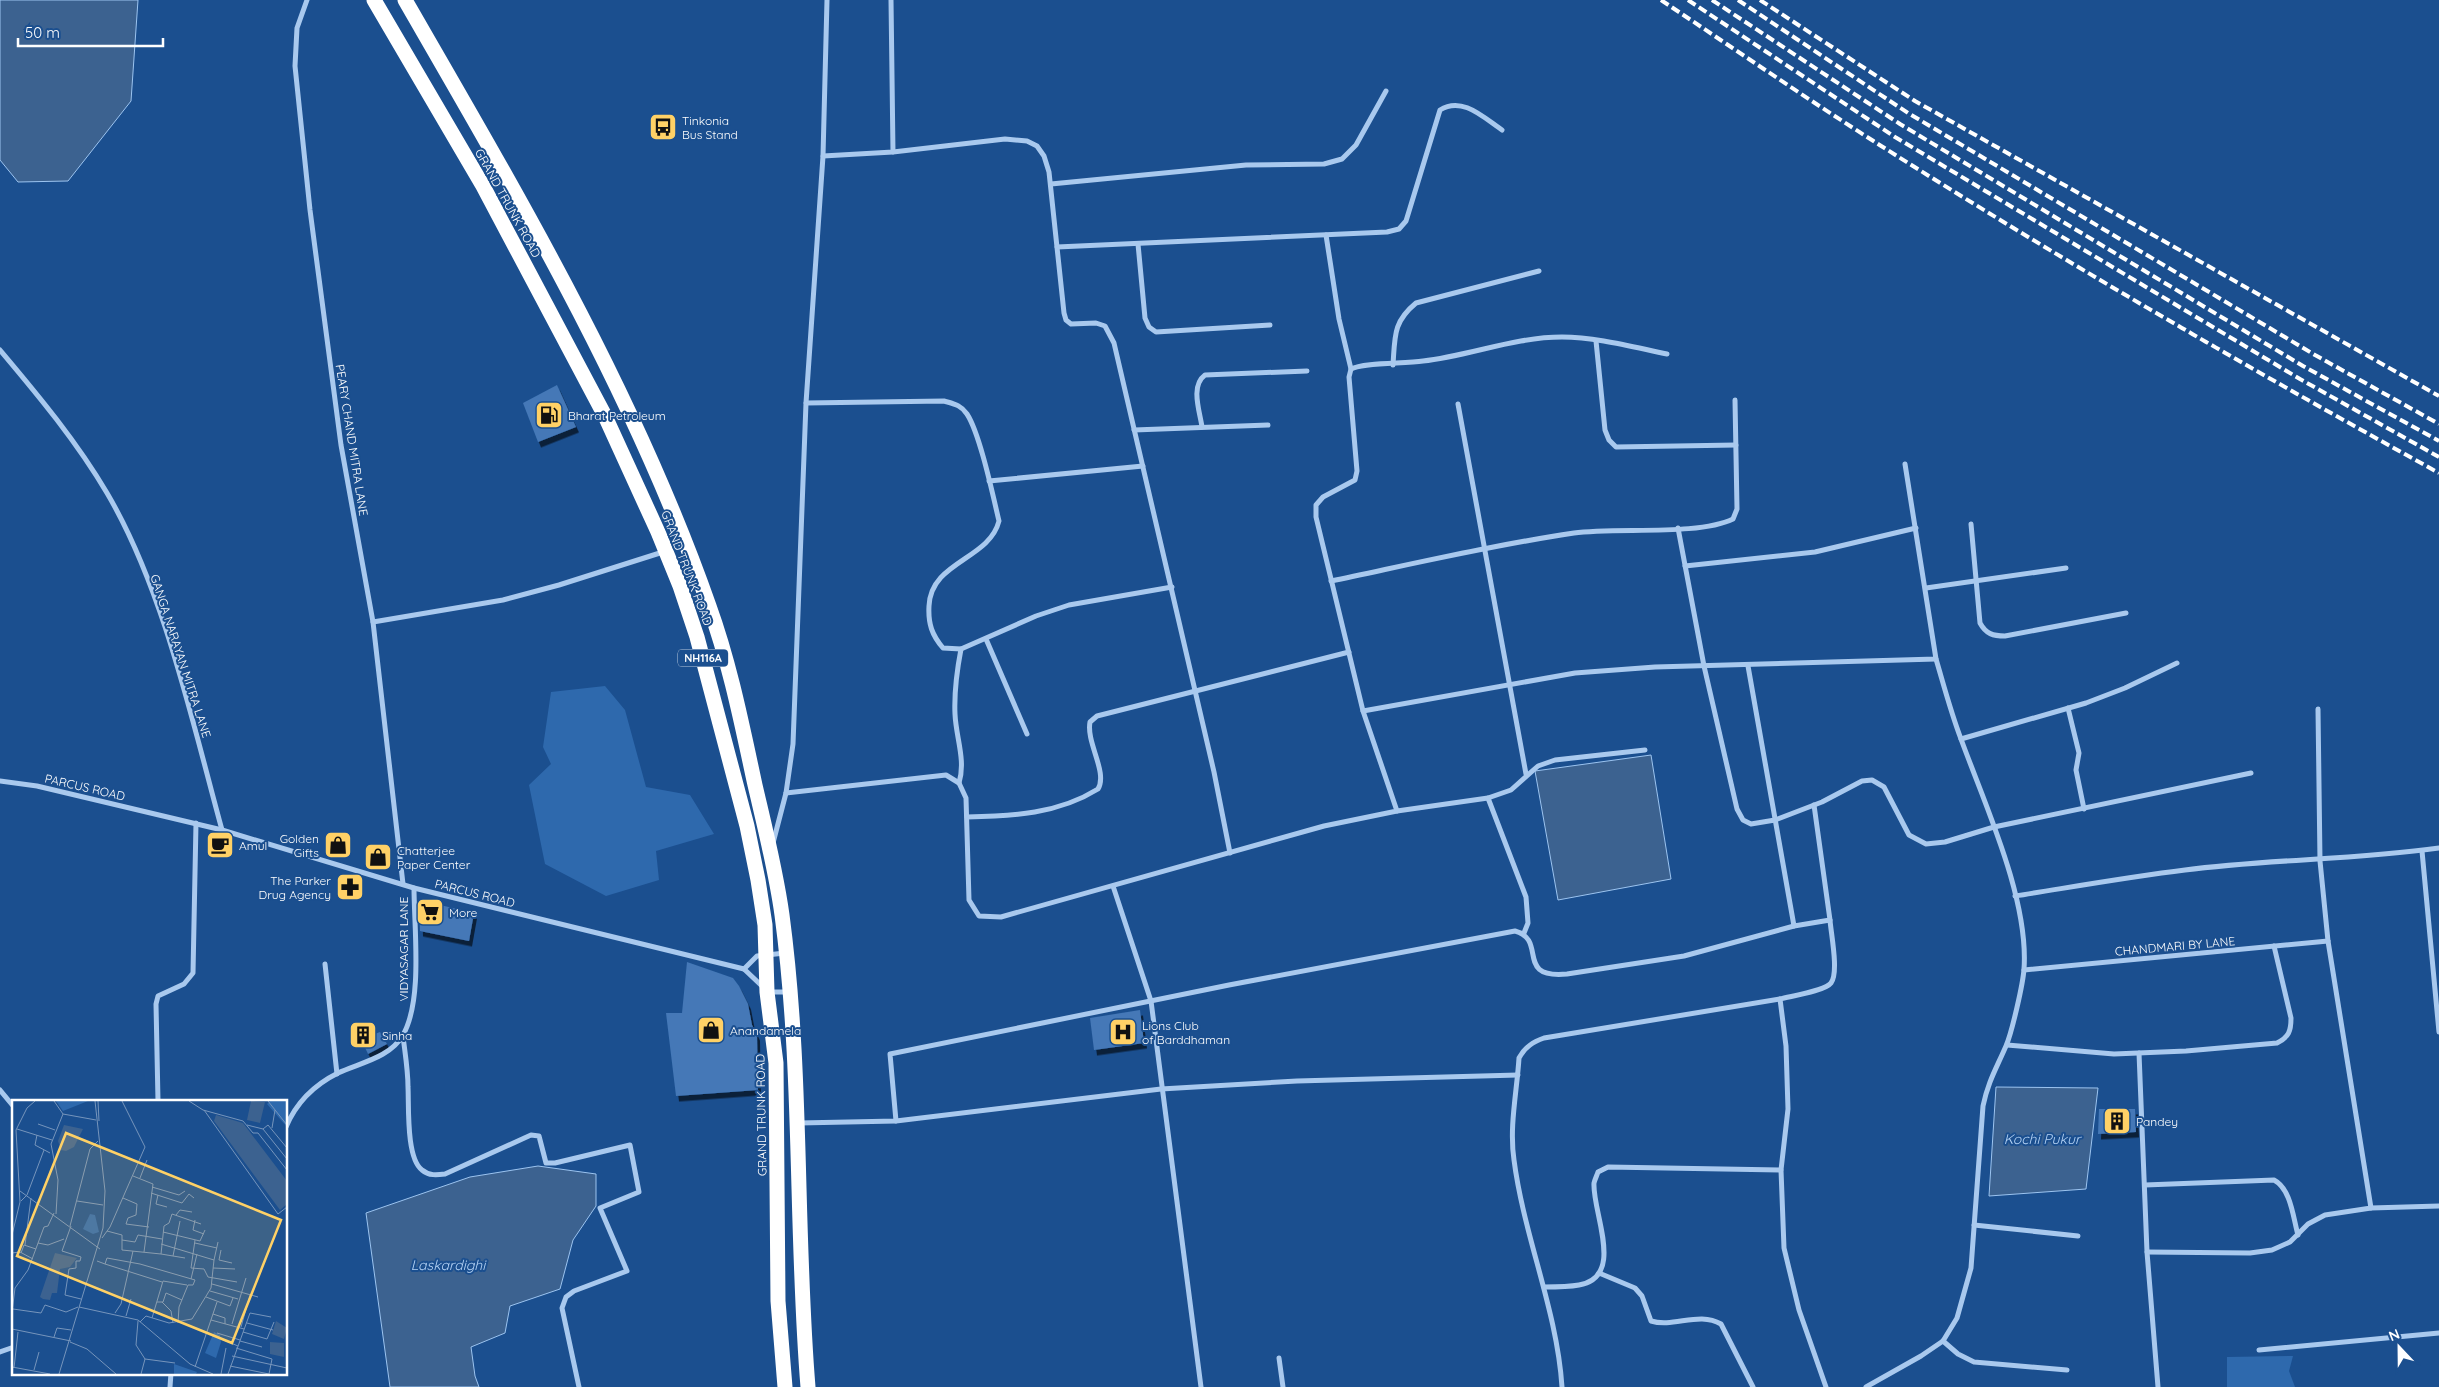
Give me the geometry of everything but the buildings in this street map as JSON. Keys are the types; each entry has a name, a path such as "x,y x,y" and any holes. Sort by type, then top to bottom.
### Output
{"highway":[{"name":"GRAND TRUNK ROAD","path":"374,0 483,186 605,416 666,551 683,595 707,673 760,877 767,992 776,1062 778,1301 786,1387"},
{"name":"GRAND TRUNK ROAD","path":"405,0 510,183 588,327 662,486 697,571 722,647 771,852 786,953 797,1078 801,1305 808,1387"}],"street":[{"name":"PEARY CHAND MITRA LANE","path":"306,0 297,28 295,66 310,210 341,445 373,622 404,884"},
{"path":"765,866 771,852 786,793 793,744 806,404 823,156 827,0"},
{"path":"891,0 893,152"},
{"path":"1050,184 1173,170 1246,165 1324,164 1333,162 1342,159 1356,146 1386,91"},
{"path":"1057,247 1387,232 1399,229 1406,220 1440,110 1447,105 1464,106 1502,130"},
{"path":"823,156 893,152 1005,140 1027,141 1036,146 1044,156 1050,184 1066,320 1071,324 1096,323 1105,326 1109,332 1172,587 1194,692 1214,772 1230,853"},
{"path":"1326,235 1339,319 1351,370 1349,377 1358,471 1355,480 1323,496 1316,505 1316,517 1364,711 1397,811"},
{"path":"1138,244 1145,318 1149,327 1156,332 1270,325"},
{"path":"1393,364 1395,330 1404,313 1416,303 1539,271"},
{"path":"1351,370 1358,366 1455,358 1500,344 1562,337 1667,354"},
{"path":"1596,341 1605,430 1609,440 1616,446 1736,445"},
{"name":"GANGA NARAYAN MITRA LANE","path":"0,350 79,452 107,493 138,555 165,632 222,830"},
{"path":"1202,428 1197,387 1199,379 1205,375 1307,371"},
{"path":"1331,581 1484,549 1576,533 1722,524 1733,519 1736,509 1735,400"},
{"path":"806,404 944,401 959,405 967,413 974,428 999,522 996,533 987,544 954,564 935,582 929,600 928,618 933,635 943,648 961,648 986,639 1036,616 1069,605 1172,587"},
{"path":"1458,404 1526,774"},
{"path":"1134,430 1268,425"},
{"path":"1866,1387 1944,1341 1957,1318 1971,1268 1983,1106 1988,1083 2007,1044 2024,970 2024,937 2015,896 1994,827 1961,739 1936,659 1905,464"},
{"path":"989,481 1143,466"},
{"path":"1970,524 1980,623 1984,631 1993,636 2005,636 2126,613"},
{"path":"1678,528 1704,666 1737,809 1743,820 1751,824 1775,820 1814,805 1862,781 1872,780 1884,787 1909,835 1926,844 1945,842 1994,827 2251,773"},
{"path":"1685,566 1815,552 1916,528"},
{"path":"373,622 504,600 558,586 666,551"},
{"path":"1926,588 2066,568"},
{"path":"986,639 1027,734"},
{"path":"959,783 963,771 955,715 956,673 961,648"},
{"path":"966,817 1028,815 1060,807 1098,789 1102,783 1088,729 1090,722 1098,716 1349,652"},
{"path":"1364,711 1575,673 1704,666 1936,659"},
{"path":"1961,739 2068,708 2125,688 2177,663"},
{"path":"1748,666 1794,926"},
{"path":"2068,708 2079,753 2076,770 2084,808"},
{"path":"2318,709 2320,860 2328,941 2372,1208"},
{"path":"786,793 946,775 959,783 966,798 969,900 979,916 1001,917 1324,826 1397,811 1488,798 1511,790 1526,774 1538,766 1555,760 1645,750"},
{"name":"PARCUS ROAD","path":"0,781 37,786 196,823 414,888 744,969"},
{"path":"1488,798 1526,897 1528,923 1524,933"},
{"path":"1562,1387 1561,1372 1544,1287 1521,1202 1513,1159 1513,1125 1519,1058 1523,1050 1533,1042 1544,1038 1780,999 1823,988 1831,984 1835,974 1830,920 1814,805"},
{"path":"158,1100 156,1004 158,996 184,984 192,973 196,823"},
{"path":"2015,896 2184,870 2249,863 2320,860 2439,848"},
{"path":"2422,850 2439,1032"},
{"path":"1113,886 1151,1001 1161,1090 1201,1387"},
{"name":"VIDYASAGAR LANE","path":"288,1124 302,1099 317,1086 337,1074 372,1060 390,1049 403,1036 413,1008 415,977 414,888"},
{"path":"896,1121 890,1054 1515,930 1524,933 1530,941 1535,964 1539,971 1550,976 1684,956 1794,926 1830,920"},
{"name":"CHANDMARI BY LANE","path":"2024,970 2328,941"},
{"path":"2007,1044 2071,1052 2139,1053 2277,1043 2286,1039 2291,1030 2291,1018 2274,946"},
{"path":"786,953 757,956 744,969 767,992 789,992"},
{"path":"325,964 337,1074"},
{"path":"1780,999 1786,1046 1788,1109 1781,1170 1784,1248 1799,1310 1826,1387"},
{"path":"403,1036 408,1085 409,1131 414,1157 421,1170 431,1175 445,1174 531,1135 539,1136 542,1141 546,1163 564,1161 630,1145 639,1192 600,1208 627,1271 574,1291 566,1297 562,1308 579,1387"},
{"path":"2139,1053 2147,1252 2158,1387"},
{"path":"798,1123 896,1121 1161,1090 1297,1082 1518,1075"},
{"path":"0,1090 12,1105"},
{"path":"1544,1287 1581,1285 1596,1278 1604,1266 1604,1247 1594,1183 1598,1172 1608,1167 1781,1170"},
{"path":"2144,1186 2274,1180 2281,1184 2286,1191 2298,1235"},
{"path":"2147,1252 2250,1253 2272,1250 2290,1242 2308,1224 2325,1215 2372,1208 2439,1206"},
{"path":"1974,1225 2078,1236"},
{"path":"1599,1273 1635,1288 1642,1296 1651,1321 1658,1323 1702,1318 1712,1319 1721,1324 1753,1387"},
{"path":"2259,1350 2439,1333"},
{"path":"1944,1341 1958,1354 1974,1362 2067,1370"},
{"path":"0,1352 12,1348"},
{"path":"1279,1358 1283,1387"},
{"path":"170,1374 170,1387"}],"shaded area":[{"path":"605,686 625,710 646,787 690,795 714,834 656,851 659,880 606,896 545,864 529,785 551,764 543,747 551,692"},
{"path":"2293,1356 2289,1371 2295,1387 2227,1387 2227,1357"}],"water":[{"path":"0,0 138,0 131,101 68,181 18,182 0,160"},
{"path":"1651,755 1671,879 1558,900 1535,771"},
{"name":"Kochi Pukur","path":"1996,1087 2098,1088 2086,1189 1989,1196"},
{"name":"Laskardighi","path":"538,1166 596,1174 596,1206 573,1240 560,1289 510,1306 505,1333 471,1347 475,1376 479,1387 390,1387 366,1213 470,1177"}],"railway":[{"path":"1661,0 1858,131 2022,233 2229,355 2439,473"},
{"path":"1688,0 1895,137 2300,379 2439,457"},
{"path":"1712,0 1900,124 2303,366 2439,441"},
{"path":"1738,0 1908,113 2315,355 2439,424"},
{"path":"1760,0 1915,101 2439,396"}],"place":[{"name":"Tinkonia Bus Stand","path":"663,127"},
{"name":"Bharat Petroleum","path":"549,415"},
{"name":"Amul","path":"220,845"},
{"name":"Golden Gifts","path":"338,845"},
{"name":"Chatterjee Paper Center","path":"378,857"},
{"name":"The Parker Drug Agency","path":"350,887"},
{"name":"More","path":"430,912"},
{"name":"Anandamela","path":"711,1030"},
{"name":"Lions Club of Barddhaman","path":"1123,1032"},
{"name":"Sinha","path":"363,1035"},
{"name":"Pandey","path":"2117,1121"}]}
